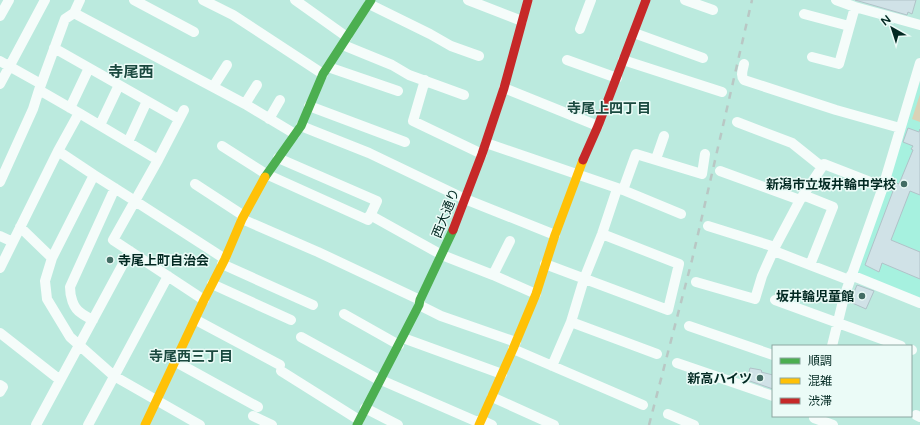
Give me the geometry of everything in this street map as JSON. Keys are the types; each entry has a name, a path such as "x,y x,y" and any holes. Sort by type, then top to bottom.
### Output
{"street":[{"path":"0,16 9,0"},
{"path":"0,84 4,64 45,0"},
{"path":"0,182 2,171 33,109 65,19 74,13 80,0"},
{"path":"134,0 194,32"},
{"path":"203,0 233,15 326,71 398,91"},
{"path":"295,0 345,41 409,75 464,95"},
{"path":"468,0 522,21"},
{"name":"西大通り","path":"358,423 401,341 454,229 486,143 504,88 528,0"},
{"path":"580,29 591,0"},
{"path":"480,423 536,294 577,174 598,126 646,0"},
{"path":"685,0 713,10"},
{"path":"836,0 855,7 920,25"},
{"path":"145,425 196,320 243,217 266,174 298,130 326,71 370,2 451,46 479,56"},
{"path":"812,57 839,64 855,7"},
{"path":"74,13 245,104 269,119 369,153 465,199 555,235"},
{"path":"804,14 849,26"},
{"path":"634,33 703,58"},
{"path":"54,48 179,119"},
{"path":"567,60 616,78"},
{"path":"623,60 722,92"},
{"path":"832,345 844,297 883,187 920,63"},
{"path":"4,64 70,108 158,160"},
{"path":"744,64 742,78 744,80 836,110 900,128"},
{"path":"213,87 227,65"},
{"path":"70,108 89,68"},
{"path":"424,80 413,121 482,154"},
{"path":"100,126 119,85"},
{"path":"245,104 257,85"},
{"path":"504,88 598,126"},
{"path":"269,119 280,100"},
{"path":"128,142 147,101"},
{"path":"309,106 405,142"},
{"path":"184,110 113,240 204,300"},
{"path":"0,268 58,151 79,113"},
{"path":"737,122 792,142 822,167"},
{"path":"656,159 664,136"},
{"path":"486,143 577,174 681,214"},
{"path":"222,146 266,174 368,220 377,201 278,158"},
{"path":"58,151 135,200 223,262 313,305"},
{"path":"552,366 570,322 584,279 636,154 702,174 705,154"},
{"path":"696,282 756,299 762,276 801,197 824,164 883,187"},
{"path":"720,171 833,207 810,265"},
{"path":"94,175 52,258 45,281 47,299 70,337 114,376 200,425"},
{"path":"196,184 243,217 420,302 441,316 514,346 552,366 643,404"},
{"path":"93,320 80,313 74,305 70,296 70,287 115,188"},
{"path":"370,215 442,255 536,294"},
{"path":"708,226 775,249 810,265 920,303"},
{"path":"20,227 52,258"},
{"path":"545,264 668,310 679,264 602,234"},
{"path":"0,236 13,242"},
{"path":"493,275 510,241"},
{"path":"36,425 130,251"},
{"path":"88,425 168,276"},
{"path":"212,284 291,320"},
{"path":"775,300 898,345"},
{"path":"344,314 401,341 502,374"},
{"path":"196,320 280,368 358,423"},
{"path":"570,322 657,354"},
{"path":"689,326 772,355"},
{"path":"0,333 60,380"},
{"path":"301,337 381,380 480,423 492,425"},
{"path":"176,362 256,412 272,425"},
{"path":"677,363 772,396"},
{"path":"0,385 3,387 0,392"},
{"path":"492,397 554,425"},
{"path":"365,408 398,425"},
{"path":"668,414 694,425"},
{"path":"814,420 833,425"}],"shaded area":[{"name":"新潟市立坂井輪中学校","path":"920,82 920,300 855,274 900,146"},
{"path":"920,94 920,122 912,119"}],"building":[{"path":"855,0 916,0 912,14 908,12 907,15"},
{"path":"908,128 919,132 920,129 920,195 910,191 891,240 920,252 920,279 882,263 879,272 865,265 893,191 890,190 893,182 899,184 913,150 911,149 913,146 903,142"},
{"name":"坂井輪児童館","path":"857,285 874,291 866,309 850,302"},
{"name":"新高ハイツ","path":"750,368 761,370 761,372 772,375 772,389 747,380"}],"railway":[{"path":"649,425 692,260 752,0"}],"traffic: fast":[{"path":"265,177 301,126 323,74 371,0"},
{"path":"357,425 419,305 453,230"}],"traffic: slow":[{"path":"479,425 536,294 555,235 583,160"},
{"path":"145,425 225,259 242,219 265,177"}],"traffic: jam":[{"path":"453,230 482,154 504,88 528,0"},
{"path":"583,160 598,126 646,0"}],"place":[{"name":"新潟市立坂井輪中学校","path":"904,184"},
{"name":"寺尾上町自治会","path":"110,260"},
{"name":"坂井輪児童館","path":"862,296"},
{"name":"新高ハイツ","path":"760,378"}],"district":[{"name":"寺尾西","path":"131,72"},
{"name":"寺尾上四丁目","path":"609,108"},
{"name":"寺尾西三丁目","path":"191,356"}]}
